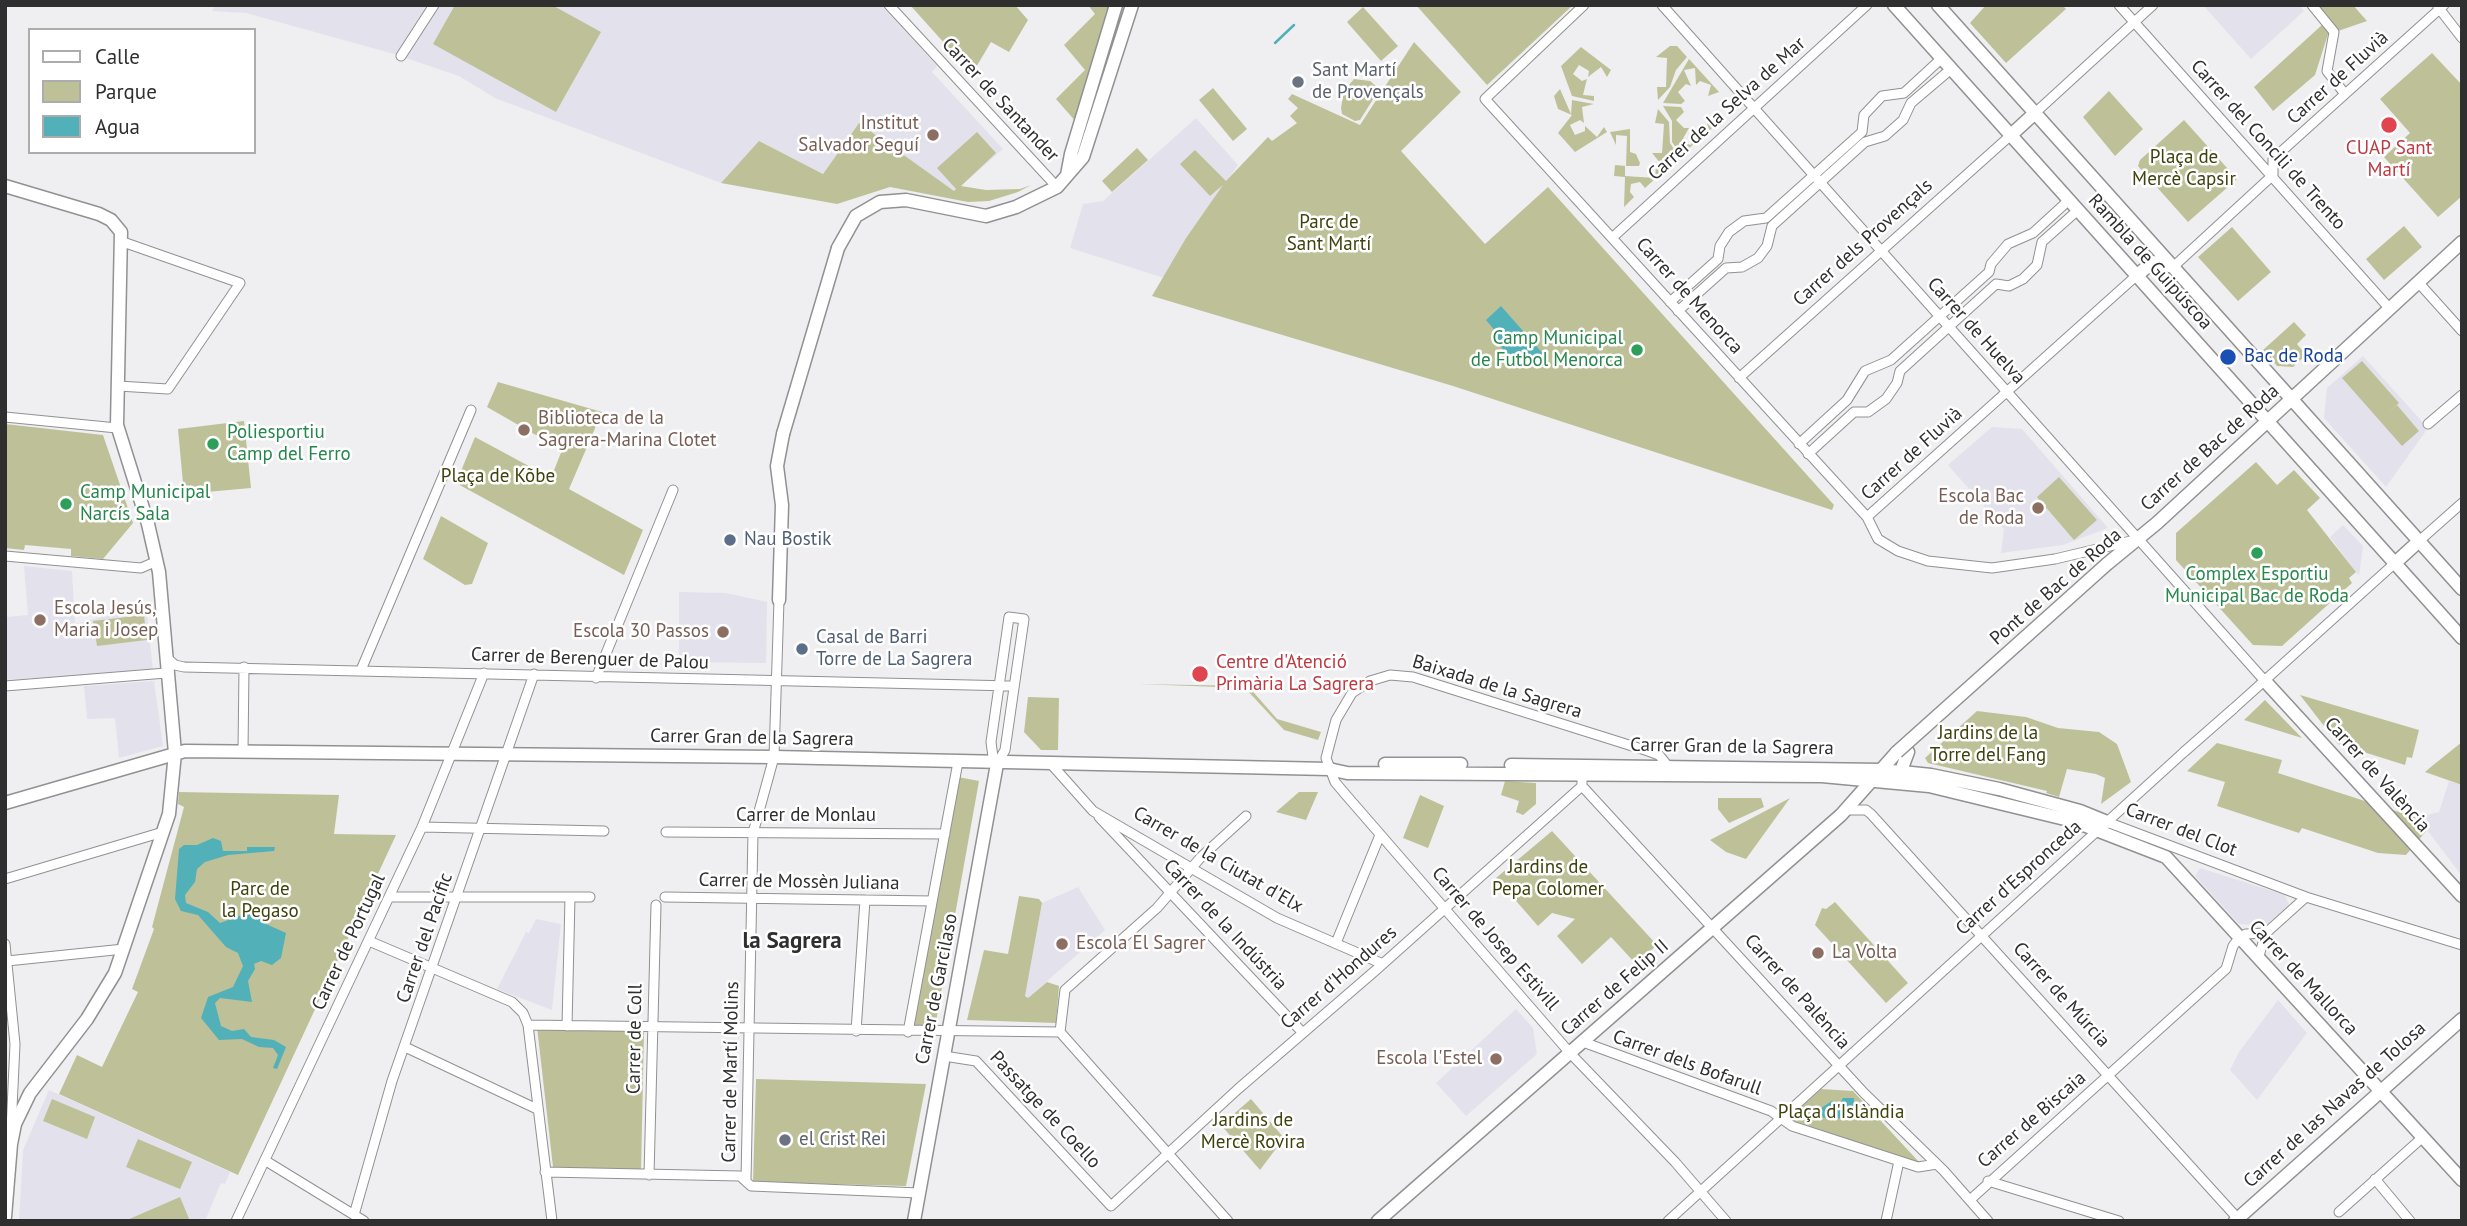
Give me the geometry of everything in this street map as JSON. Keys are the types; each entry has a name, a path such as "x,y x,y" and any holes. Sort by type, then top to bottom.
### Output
{"street":[{"path":"401,56 434,5"},
{"name":"Carrer de Santander","path":"889,5 1056,187"},
{"path":"1067,175 1116,5"},
{"path":"779,600 782,505 777,457 844,233 864,209 887,200 986,216 1016,207 1056,187 1083,157 1132,5"},
{"name":"Carrer de Menorca","path":"1584,5 1485,99 1867,517 1878,538 1898,551 1927,561 1992,568 2024,565 2138,540"},
{"name":"Carrer de Huelva","path":"1662,5 2264,680"},
{"name":"Carrer de la Selva de Mar","path":"1612,238 1867,5"},
{"name":"Rambla de Guipúscoa","path":"1894,5 2462,638"},
{"name":"Rambla de Guipúscoa","path":"1938,5 2462,589"},
{"name":"Carrer del Concili de Trento","path":"2119,5 2273,175 2389,309"},
{"path":"2011,135 2153,5"},
{"path":"2312,5 2334,32 2327,71 2346,94"},
{"path":"2440,7 2462,38"},
{"name":"Carrer de Fluvià","path":"2173,267 2273,175 2273,159 2440,7"},
{"path":"1678,311 1726,268 1742,267 1758,258 1766,246 1772,226 1862,132 1864,115 1882,96 1905,93 1941,58"},
{"path":"1670,302 1718,259 1720,246 1736,226 1744,221 1766,218 1865,142 1885,136 1903,120 1911,103 1951,69"},
{"name":"Carrer dels Provençals","path":"1739,378 2011,135"},
{"path":"5,186 107,218 119,228 123,242 117,428 157,561 175,753 170,802 163,832 124,949 107,989 30,1093 12,1135"},
{"path":"1799,443 1847,400 1865,371 1891,360 1989,272 1991,264 2008,244 2032,233 2073,205"},
{"path":"1808,454 1854,412 1868,412 1886,399 1897,383 1900,370 1996,284 2009,286 2023,279 2037,265 2042,242 2073,205"},
{"path":"118,386 168,389 240,283 123,242"},
{"name":"Carrer de Bac de Roda","path":"2138,540 2462,242"},
{"path":"2136,276 2153,262 2173,267"},
{"name":"Carrer de Fluvià","path":"1867,517 2136,276"},
{"path":"2418,282 2462,331"},
{"path":"2428,424 2462,395"},
{"path":"361,670 471,410"},
{"path":"5,417 117,428"},
{"path":"596,678 673,490"},
{"path":"2395,563 2462,503"},
{"name":"Pont de Bac de Roda","path":"1878,775 2138,540"},
{"path":"5,556 141,568 157,561"},
{"name":"Carrer d'Espronceda","path":"1668,1221 2395,563"},
{"name":"Carrer de Martí Molins","path":"746,1180 753,833 774,757 779,600"},
{"name":"Carrer de Garcilaso","path":"914,1221 997,764 1004,750 1024,619 1009,617 991,748 997,764"},
{"path":"5,686 166,673 168,665"},
{"name":"Carrer de Berenguer de Palou","path":"168,665 534,674 596,678 1013,686"},
{"path":"243,752 244,667"},
{"name":"Carrer de Portugal","path":"236,1221 422,827 484,673"},
{"name":"Carrer del Pacífic","path":"354,1215 405,1047 482,831 534,674"},
{"name":"Baixada de la Sagrera","path":"1329,769 1326,758 1336,720 1352,693 1370,681 1390,675 1413,677 1648,751 1664,758 1667,765"},
{"name":"Carrer de València","path":"2264,680 2462,896"},
{"name":"Pont de Bac de Roda","path":"1899,777 1903,752"},
{"name":"Carrer Gran de la Sagrera","path":"5,803 175,753 774,757 997,764 1329,769 1347,773 1841,777 1878,775"},
{"name":"Carrer de Garcilaso","path":"908,1032 958,762"},
{"name":"Carrer de la Ciutat d'Elx","path":"1052,765 1093,811 1277,918 1383,964"},
{"name":"Carrer Gran de la Sagrera","path":"1582,775 1667,765 1878,775"},
{"name":"Carrer de Josep Estivill","path":"1329,769 1335,782 1570,1053 1726,1221"},
{"name":"Carrer d'Hondures","path":"1111,1206 1302,1032 1446,908 1582,775"},
{"name":"Carrer de Palència","path":"1582,775 1839,1065 1971,1199 1988,1221"},
{"name":"Carrer del Clot","path":"1878,775 1999,789 2080,811 2306,897 2462,945"},
{"name":"Carrer de Felip II","path":"1378,1221 1847,810 1878,775"},
{"path":"1841,777 1850,790 1847,810"},
{"name":"Carrer del Clot","path":"1899,777 2073,821 2097,831"},
{"name":"Carrer de Múrcia","path":"1847,810 1866,810 1871,814 1983,934 2238,1220"},
{"name":"Carrer de la Indústria","path":"1093,811 1302,1032"},
{"path":"1060,1032 1065,990 1246,816"},
{"path":"422,827 482,831 604,831"},
{"name":"Carrer de Mallorca","path":"2097,831 2166,857 2462,1180"},
{"path":"5,879 163,832"},
{"name":"Carrer de Monlau","path":"666,832 945,834"},
{"path":"1336,943 1380,835"},
{"path":"390,897 590,897"},
{"path":"567,1026 570,897"},
{"name":"Carrer de Mossèn Juliana","path":"665,897 932,901"},
{"path":"2258,959 2266,933 2306,897"},
{"path":"856,1031 865,900"},
{"name":"Carrer de Coll","path":"649,1175 656,905"},
{"path":"2239,938 2246,934 2266,933"},
{"name":"Carrer de Biscaia","path":"1971,1199 2226,969 2233,946 2239,938"},
{"path":"369,941 512,1002 523,1013 528,1025 552,1221"},
{"path":"5,944 12,1135 5,1217"},
{"path":"7,961 124,949"},
{"name":"Carrer de las Navas de Tolosa","path":"2238,1220 2462,1019"},
{"path":"528,1025 1060,1032 1228,1221"},
{"name":"Carrer dels Bofarull","path":"1583,1042 1783,1116 1792,1126 1918,1167 1937,1164"},
{"path":"405,1047 537,1109"},
{"name":"Passatge de Coello","path":"944,1056 976,1061 1111,1206"},
{"path":"2339,1212 2423,1137"},
{"path":"266,1161 364,1221"},
{"path":"1886,1221 1899,1161"},
{"path":"545,1172 740,1176 751,1186 919,1193"},
{"path":"2375,1179 2410,1221"},
{"path":"1988,1181 2119,1221"}],"shaded area":[{"path":"215,5 881,5 937,66 932,72 1003,149 954,192 859,123 823,174 759,142 721,183 495,98 459,76 394,54 246,13 212,11"},
{"path":"2203,5 2299,5 2304,11 2251,59"},
{"path":"1196,118 1238,165 1186,238 1164,278 1070,248 1083,204 1103,201"},
{"path":"2363,356 2428,428 2386,487 2324,418 2327,388"},
{"name":"Escola Bac de Roda","path":"1992,427 2022,429 2108,528 2063,545 2001,553 2004,529 1948,465"},
{"path":"2343,525 2363,546 2359,576 2330,537"},
{"name":"Escola Jesús, Maria i Josep","path":"24,566 72,571 75,624 146,605 153,671 5,680 5,617 28,615"},
{"name":"Escola 30 Passos","path":"679,592 726,593 767,602 766,663 679,662"},
{"path":"154,681 163,746 119,758 115,718 87,719 84,686"},
{"path":"2449,781 2462,785 2462,876 2427,830 2427,815 2439,812"},
{"path":"2200,868 2285,895 2289,905 2265,926 2239,924 2195,876"},
{"name":"Escola El Sagrer","path":"1078,887 1105,930 1028,998 1025,996 1042,903"},
{"path":"536,919 561,924 552,1010 497,989 526,932 529,933"},
{"path":"2278,1000 2307,1033 2257,1100 2230,1070 2239,1052"},
{"name":"Escola l'Estel","path":"1516,1009 1533,1028 1537,1054 1466,1116 1436,1083"},
{"path":"49,1090 230,1172 225,1184 221,1183 205,1221 19,1221 23,1150"}],"green space":[{"path":"455,5 552,5 601,32 556,112 433,44"},
{"path":"910,5 1015,5 1028,20 1009,52 991,42 972,74"},
{"path":"1088,5 1111,5 1077,123 1056,99 1085,70 1064,45 1095,14"},
{"path":"1416,5 1573,5 1487,85"},
{"path":"1986,5 2062,5 2066,9 2006,63 1970,23"},
{"path":"2315,5 2353,5 2367,21 2338,31"},
{"path":"1363,7 1398,46 1381,61 1347,22"},
{"path":"2323,24 2329,31 2315,75 2273,111 2254,87"},
{"name":"Parc de Sant Martí","path":"1414,42 1461,92 1401,151 1485,244 1548,187 1834,505 1832,510 1453,386 1152,296 1186,238 1223,185 1210,196 1180,164 1195,150 1226,181 1268,137 1272,141 1297,123 1290,116 1298,108 1288,99 1292,94 1360,125"},
{"path":"1670,46 1677,46 1687,57 1676,70 1670,87 1658,100 1657,87 1666,87 1667,58 1656,57"},
{"path":"1581,47 1611,70 1607,77 1601,67 1588,77 1589,71 1579,65 1573,74 1582,81 1587,79 1583,95 1594,96 1594,101 1572,96 1561,66"},
{"path":"2432,53 2462,85 2462,196 2438,217 2384,157 2410,133 2380,99"},
{"path":"1689,59 1719,92 1708,96 1711,85 1700,81 1696,85 1695,68 1684,70 1691,86 1686,84 1678,92 1685,101 1681,104 1663,103"},
{"path":"1354,79 1370,81 1377,87 1377,93 1360,120 1355,121 1342,114 1341,108 1344,91"},
{"path":"1213,88 1247,129 1233,141 1199,100"},
{"path":"1560,89 1571,114 1572,100 1594,104 1582,107 1584,123 1580,120 1570,125 1575,135 1585,131 1585,126 1597,137 1604,127 1607,132 1575,152 1558,133 1572,115 1558,109 1554,96"},
{"path":"2109,91 2143,129 2115,156 2083,117"},
{"path":"1663,106 1681,107 1684,112 1676,120 1684,128 1689,128 1681,142 1691,145 1694,129 1698,133 1709,130 1706,119 1717,123 1681,155 1672,142 1672,121"},
{"path":"1658,109 1669,122 1670,143 1679,157 1670,165 1661,164 1652,153 1662,153 1664,124 1655,123"},
{"name":"Plaça de Mercè Capsir","path":"2184,120 2237,179 2188,222 2138,166 2140,160"},
{"path":"859,123 954,191 956,189 937,168 977,132 996,153 961,186 986,190 1020,189 1031,185 989,201 968,202 890,187 837,204 721,183 759,141 823,174"},
{"path":"1630,129 1630,152 1636,154 1640,163 1639,166 1626,166 1627,136 1616,135 1616,145 1610,132"},
{"path":"1137,148 1148,160 1112,192 1102,181"},
{"path":"1615,165 1626,166 1625,176 1655,178 1656,167 1667,168 1645,188 1640,182 1631,184 1630,192 1634,197 1624,207 1625,177 1614,176"},
{"path":"2404,226 2422,247 2384,280 2366,259"},
{"path":"2232,227 2271,272 2238,301 2198,257"},
{"path":"2294,322 2306,335 2297,344 2306,355 2293,367 2277,366 2263,350"},
{"path":"2362,361 2399,403 2383,417 2397,405 2419,431 2402,446 2342,378"},
{"name":"Plaça de Kõbe","path":"498,382 602,412 569,489 643,530 624,575 456,483 475,437 551,478 562,450 487,407"},
{"name":"Poliesportiu Camp del Ferro","path":"244,421 251,488 184,494 178,429"},
{"name":"Camp Municipal Narcís Sala","path":"5,424 103,435 133,523 103,559 71,556 71,549 25,545 24,550 5,548"},
{"name":"Complex Esportiu Municipal Bac de Roda","path":"2256,462 2277,485 2294,470 2320,498 2307,510 2356,572 2349,578 2352,583 2282,646 2253,645 2176,560 2176,533"},
{"path":"2059,477 2097,520 2074,540 2037,497"},
{"path":"441,516 488,543 472,584 465,585 423,559"},
{"path":"144,615 147,640 97,646 93,621"},
{"path":"1138,684 1248,686 1277,719 1321,732 1318,740 1284,730 1245,688"},
{"path":"2300,695 2419,730 2412,758 2407,757 2405,765 2338,744"},
{"path":"1028,697 1059,698 1058,750 1041,750 1024,732"},
{"path":"2265,700 2302,738 2244,720"},
{"name":"Jardins de la Torre del Fang","path":"1977,711 2026,717 2058,728 2099,732 2117,744 2131,782 2101,804 2105,778 2096,774 2067,769 2059,797 2046,793 2047,791 1928,763 1925,758"},
{"path":"2462,742 2462,785 2425,772 2432,766"},
{"path":"2217,743 2282,760 2278,773 2427,821 2427,830 2406,855 2378,853 2302,828 2299,833 2217,806 2225,782 2187,771"},
{"path":"958,777 979,781 935,1027 912,1026"},
{"path":"1505,781 1536,783 1536,804 1523,815 1516,812 1519,801 1501,795"},
{"name":"Parc de la Pegaso","path":"179,792 339,795 334,834 396,835 238,1175 59,1094 77,1055 102,1067 138,992 132,989 154,929 152,927 184,807 178,804"},
{"path":"1299,792 1318,792 1306,820 1276,812"},
{"path":"1420,795 1444,806 1428,848 1403,838"},
{"path":"1718,798 1761,798 1764,807 1729,823 1718,809"},
{"path":"1790,798 1746,859 1726,852 1710,840"},
{"name":"Jardins de Pepa Colomer","path":"1552,831 1657,945 1636,964 1611,937 1582,964 1557,936 1575,919 1552,913 1538,926 1496,878"},
{"path":"1019,896 1039,899 1042,903 1025,996 1028,998 1047,982 1059,986 1056,1023 967,1020 984,950 1008,954"},
{"path":"1835,902 1908,983 1886,1003 1815,925 1822,908 1826,909"},
{"path":"537,1027 644,1032 641,1171 553,1167"},
{"path":"756,1079 926,1084 906,1186 753,1182"},
{"name":"Plaça d'Islàndia","path":"1821,1089 1853,1091 1920,1163 1788,1119"},
{"path":"52,1099 95,1117 87,1139 43,1121"},
{"name":"Jardins de Mercè Rovira","path":"1251,1099 1284,1138 1260,1170 1221,1125"},
{"path":"138,1139 192,1162 180,1189 126,1167"},
{"path":"180,1197 190,1221 127,1220"}],"water":[{"path":"1501,306 1546,357 1535,366 1510,358 1492,336 1496,332 1486,320"},
{"path":"213,838 221,841 223,851 247,851 247,847 275,847 274,851 228,855 205,862 197,869 195,882 185,895 186,903 208,912 220,923 256,910 266,924 286,933 281,958 272,965 261,961 254,964 255,969 248,981 252,1002 220,998 215,1003 221,1026 232,1031 244,1029 251,1037 274,1040 286,1047 277,1069 273,1068 278,1055 273,1048 259,1047 242,1039 219,1040 201,1018 208,997 233,987 243,966 238,953 226,947 198,915 181,911 175,899 179,849 184,845 197,845"},
{"path":"1843,1098 1854,1098 1853,1119 1807,1117 1832,1101 1840,1103"}],"waterway":[{"path":"1275,43 1294,25"}],"place":[{"name":"Sant Martí de Provençals","path":"1298,82"},
{"name":"CUAP Sant Martí","path":"2389,125"},
{"name":"Institut Salvador Seguí","path":"933,135"},
{"name":"Camp Municipal de Futbol Menorca","path":"1637,350"},
{"name":"Bac de Roda","path":"2228,357"},
{"name":"Biblioteca de la Sagrera-Marina Clotet","path":"524,430"},
{"name":"Poliesportiu Camp del Ferro","path":"213,444"},
{"name":"Camp Municipal Narcís Sala","path":"66,504"},
{"name":"Escola Bac de Roda","path":"2038,508"},
{"name":"Nau Bostik","path":"730,540"},
{"name":"Complex Esportiu Municipal Bac de Roda","path":"2257,553"},
{"name":"Escola Jesús, Maria i Josep","path":"40,620"},
{"name":"Escola 30 Passos","path":"723,632"},
{"name":"Casal de Barri Torre de La Sagrera","path":"802,649"},
{"name":"Centre d'Atenció Primària La Sagrera","path":"1200,674"},
{"name":"Escola El Sagrer","path":"1062,944"},
{"name":"La Volta","path":"1818,953"},
{"name":"Escola l'Estel","path":"1496,1059"},
{"name":"el Crist Rei","path":"785,1140"}],"district":[{"name":"la Sagrera","path":"792,941"}]}
